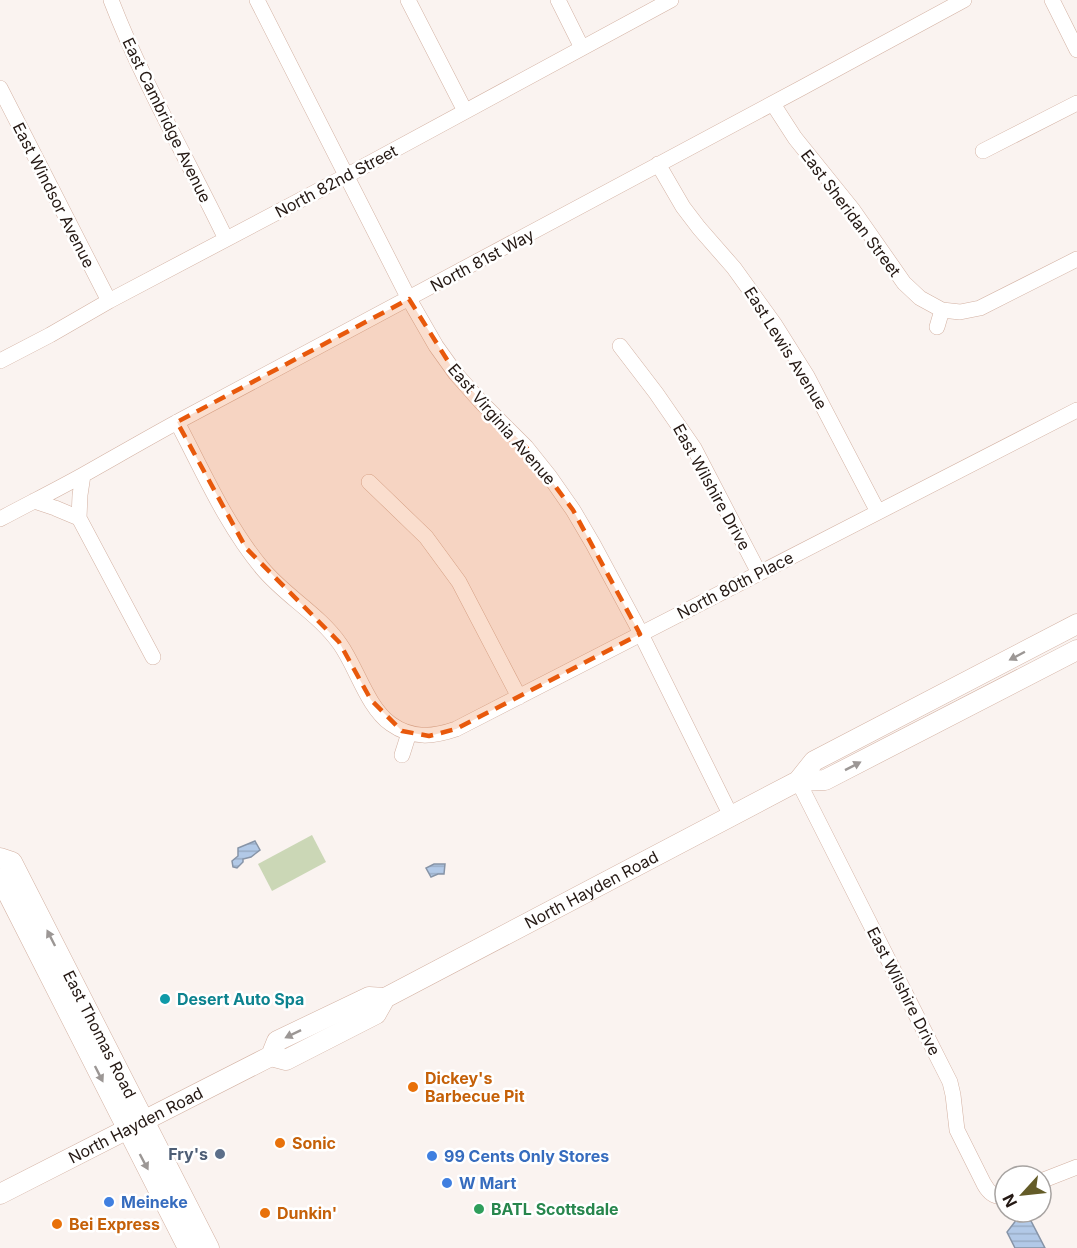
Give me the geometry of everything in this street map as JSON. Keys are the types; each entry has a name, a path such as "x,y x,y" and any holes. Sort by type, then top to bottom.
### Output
{"main road":[{"name":"North Hayden Road","path":"0,1194 271,1056 277,1041 369,997 384,998 798,781 814,761 1074,632"},
{"name":"North Hayden Road","path":"798,781 825,780 1077,650"},
{"name":"East Thomas Road","path":"0,858 12,862 136,1125 188,1248"},
{"name":"East Thomas Road","path":"0,878 136,1125 209,1248"},
{"name":"North Hayden Road","path":"271,1056 286,1060 329,1039 376,1014 384,998"},
{"path":"329,1039 328,1027 359,1010 363,1000"}],"street":[{"name":"East Cambridge Avenue","path":"111,0 154,96 226,239"},
{"name":"East Virginia Avenue","path":"257,0 409,299 436,346 456,374 480,401 526,447 573,510 640,634 731,816"},
{"path":"408,0 465,111"},
{"path":"558,0 582,48"},
{"name":"North 82nd Street","path":"0,361 671,0"},
{"name":"North 81st Way","path":"0,519 964,0"},
{"path":"1052,0 1077,50"},
{"name":"East Windsor Avenue","path":"0,88 109,301"},
{"name":"East Sheridan Street","path":"773,104 795,138 853,210 904,283 920,298 942,310"},
{"path":"982,151 1077,104"},
{"name":"East Lewis Avenue","path":"658,164 683,207 748,286 782,335 807,376 878,512"},
{"path":"937,327 942,310 960,312 980,308 1077,259"},
{"name":"East Wilshire Drive","path":"621,346 694,448 759,573"},
{"name":"North 80th Place","path":"409,733 429,736 456,729 1077,410"},
{"path":"177,422 246,548 263,570 339,642 379,712 389,723 409,733 402,755"},
{"path":"83,475 79,518 153,657"},
{"path":"369,482 426,537 459,582 519,697"},
{"path":"34,501 55,507 79,518"},
{"name":"East Wilshire Drive","path":"798,781 950,1082 957,1130 988,1191 993,1195"},
{"path":"1053,1176 1077,1167"}],"highlighted area":[{"path":"409,299 456,374 526,447 573,510 640,634 456,729 429,736 402,731 371,700 339,642 246,548 177,422"}],"green space":[{"path":"312,835 326,862 272,891 258,864"}],"water":[{"path":"255,841 260,850 251,857 243,859 237,868 233,867 232,861 238,856 238,848"},
{"path":"434,864 445,864 444,874 431,877 426,868"},
{"path":"1013,1224 1033,1224 1045,1248 1015,1248 1007,1232"}],"place":[{"name":"Desert Auto Spa","path":"165,999"},
{"name":"Dickey's Barbecue Pit","path":"413,1087"},
{"name":"Sonic","path":"280,1143"},
{"name":"Fry's","path":"220,1154"},
{"name":"99 Cents Only Stores","path":"432,1156"},
{"name":"W Mart","path":"447,1183"},
{"name":"Meineke","path":"109,1202"},
{"name":"BATL Scottsdale","path":"479,1209"},
{"name":"Dunkin'","path":"265,1213"},
{"name":"Bei Express","path":"57,1224"}]}
